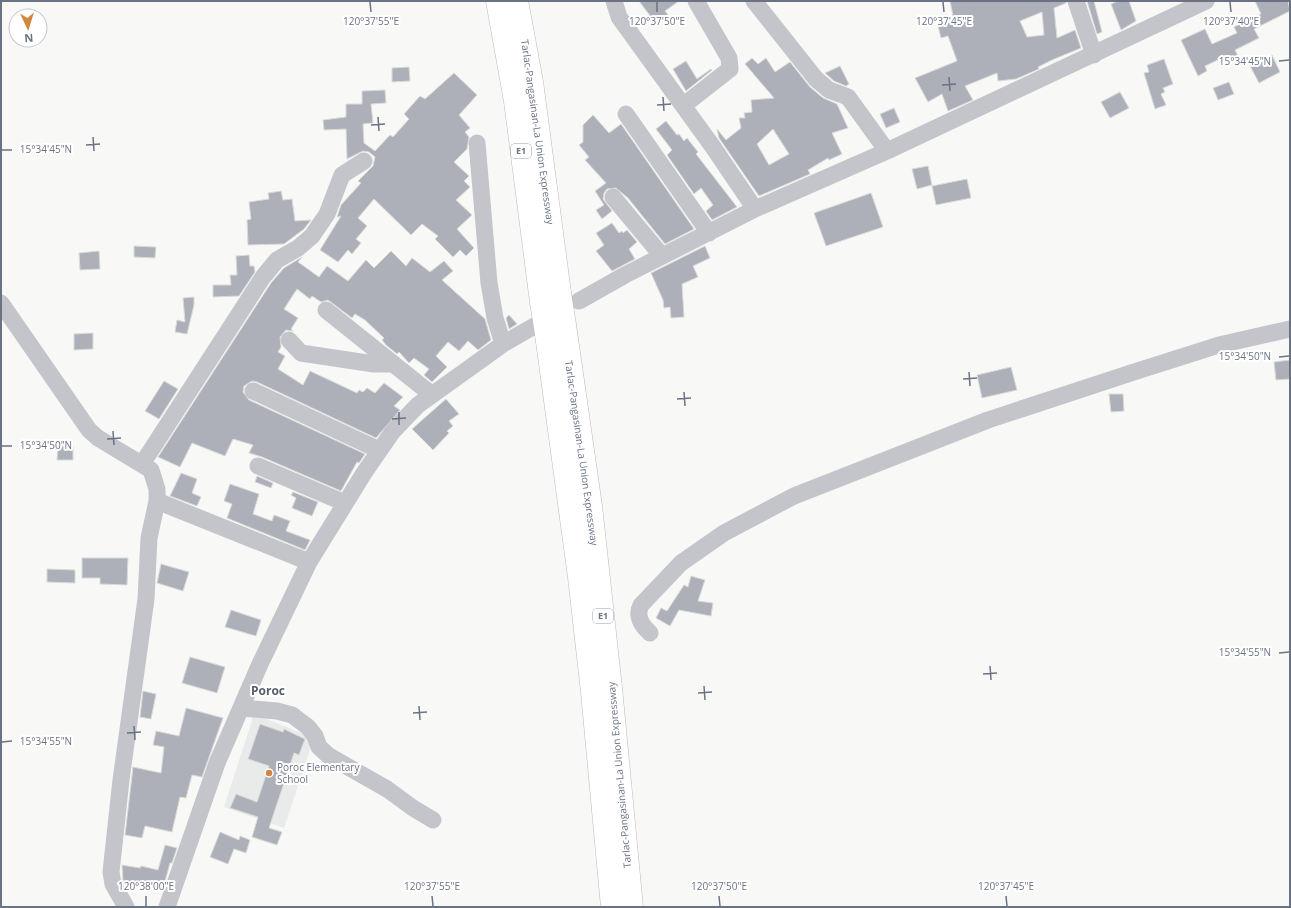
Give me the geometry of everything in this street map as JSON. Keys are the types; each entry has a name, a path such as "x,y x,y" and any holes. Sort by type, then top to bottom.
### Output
{"highway":[{"name":"Tarlac-Pangasinan-La Union Expressway","path":"497,1 515,101 560,299"},
{"name":"Tarlac-Pangasinan-La Union Expressway","path":"517,1 532,82 560,299 549,328 578,570 612,907"},
{"name":"Tarlac-Pangasinan-La Union Expressway","path":"549,328 591,506 611,688 632,907"}],"street":[{"path":"614,1 619,17 684,105 755,209"},
{"path":"684,105 730,69 729,58 696,1"},
{"path":"754,1 816,79 829,90 848,97 887,151"},
{"path":"1076,1 1094,54"},
{"path":"560,299 662,256 755,209 887,151 1206,1"},
{"path":"626,114 709,233"},
{"path":"477,143 489,283 495,318 503,344"},
{"path":"142,464 263,277 277,260 298,248 312,236 327,214 342,175 364,161"},
{"path":"612,197 662,256"},
{"path":"1,303 89,430 98,438 151,470 157,489 158,501 149,538 146,599 121,780 111,872 113,884 126,907"},
{"path":"326,310 431,394"},
{"path":"167,907 217,763 260,664 309,562 379,450 406,416 431,394 503,344 549,328"},
{"path":"650,633 645,629 639,617 638,611 640,605 681,563 724,533 794,496 919,446 995,418 1219,345 1290,330"},
{"path":"289,340 301,353 374,364 394,364"},
{"path":"254,391 379,450"},
{"path":"258,466 345,503"},
{"path":"158,501 309,562"},
{"path":"241,708 277,711 292,715 308,727 319,747 329,756 387,789 413,808 433,820"}],"shaded area":[{"name":"Poroc Elementary School","path":"254,714 314,738 284,828 224,807"}],"building":[{"path":"639,1 679,1 665,11 669,16 657,25"},
{"path":"950,1 1066,1 1066,3 1054,8 1057,38 1075,30 1081,48 1052,60 1038,67 1039,69 1016,79 998,81 997,73 965,86 973,100 948,111 942,94 928,102 915,78 957,61 948,36 941,38 938,26 954,21","holes":["1042,12 1044,35 1027,37 1020,21"]},
{"path":"1087,1 1094,1 1102,32 1097,34"},
{"path":"1118,1 1129,1 1136,21 1121,30 1111,4"},
{"path":"1255,1 1288,1 1290,11 1254,29 1259,38 1235,50 1238,56 1224,62 1222,58 1205,66 1207,71 1198,76 1181,40 1205,29 1212,44 1237,33 1234,27 1261,14"},
{"path":"1272,55 1280,72 1259,83 1250,66"},
{"path":"752,58 758,64 766,58 775,72 790,62 810,87 823,98 837,104 848,128 832,133 842,154 829,160 828,158 808,170 810,174 759,196 719,138 717,129 726,140 741,128 739,118 745,118 744,113 752,112 751,100 774,98 745,64","holes":["773,129 789,154 769,165 757,144"]},
{"path":"1164,59 1173,84 1163,88 1165,92 1161,94 1166,105 1155,109 1144,73 1149,72 1147,65"},
{"path":"686,61 697,79 711,69 712,70 686,91 673,69"},
{"path":"840,66 849,84 846,86 834,81 825,73"},
{"path":"409,67 410,81 392,82 392,68"},
{"path":"454,73 477,95 459,115 470,128 465,132 469,137 467,149 454,162 469,176 464,181 470,187 456,200 472,215 457,229 474,248 466,256 460,250 453,257 435,239 438,236 422,224 411,235 374,199 358,218 367,226 356,239 361,243 352,254 348,250 338,262 320,250 341,216 337,217 341,205 361,183 358,181 373,166 375,157 369,152 363,151 347,159 346,129 324,130 323,120 346,117 346,104 362,104 362,91 385,90 386,103 371,104 373,123 363,124 364,143 375,151 390,135 393,137 409,119 404,114 420,96 425,99"},
{"path":"1229,82 1234,94 1218,100 1213,88"},
{"path":"1120,92 1129,108 1110,118 1101,102"},
{"path":"894,108 900,122 886,128 880,114"},
{"path":"593,115 609,133 621,124 694,229 665,244 628,198 616,188 607,189 604,193 603,199 612,211 602,219 596,210 604,205 595,191 606,183 585,160 589,157 579,145 583,142 583,125"},
{"path":"666,121 684,141 687,138 698,152 696,154 737,207 712,220 706,211 713,205 701,188 694,194 667,155 672,150 656,129"},
{"path":"928,166 932,185 917,189 912,169"},
{"path":"967,179 971,198 936,205 932,186"},
{"path":"281,191 283,200 292,199 295,221 311,220 304,229 284,244 248,245 247,220 251,219 249,202 269,199 268,193"},
{"path":"871,193 883,227 826,246 814,213"},
{"path":"612,223 619,233 622,231 623,233 627,230 637,242 629,249 635,259 612,271 596,251 604,245 596,233"},
{"path":"134,246 156,247 155,258 134,257"},
{"path":"705,246 710,258 693,266 698,277 682,284 684,317 671,318 670,307 664,308 663,300 651,273"},
{"path":"99,251 100,269 80,270 79,253"},
{"path":"391,251 406,266 412,258 430,272 444,261 453,271 442,280 485,319 491,340 478,350 468,341 459,351 448,342 436,356 447,367 432,382 424,375 429,369 414,358 409,363 399,352 397,354 386,345 382,340 384,338 365,320 355,314 352,318 328,300 321,302 312,296 310,299 297,289 284,309 298,318 291,329 293,331 286,330 280,337 281,347 278,352 285,356 278,369 303,385 310,371 357,393 359,390 363,392 367,388 375,393 384,383 403,397 394,406 400,410 376,438 257,382 252,381 244,386 243,392 249,400 365,454 359,463 357,462 341,491 262,457 249,453 253,445 233,439 225,456 192,443 180,467 158,457 271,283 284,268 302,257 298,262 319,277 327,266 348,281 366,260 374,268"},
{"path":"249,255 250,266 254,266 255,272 239,296 213,297 213,285 231,285 230,275 237,275 236,256"},
{"path":"194,297 194,305 187,334 175,332 177,320 185,322 183,298"},
{"path":"509,315 517,324 509,329 506,318"},
{"path":"93,333 93,349 74,350 74,334"},
{"path":"1290,360 1290,379 1276,380 1274,362"},
{"path":"1011,367 1017,390 982,398 977,375"},
{"path":"164,381 178,389 159,419 145,411"},
{"path":"1109,394 1123,394 1124,411 1111,412"},
{"path":"446,399 459,414 449,421 453,426 447,431 449,433 433,450 412,429"},
{"path":"58,446 73,446 73,460 57,460"},
{"path":"181,473 197,479 192,493 201,497 197,506 170,496"},
{"path":"257,476 273,483 271,488 255,482"},
{"path":"230,484 259,494 253,514 272,521 274,515 290,521 286,531 310,540 305,550 227,518 232,504 224,501"},
{"path":"293,492 318,502 312,516 292,508 296,498 291,495"},
{"path":"82,558 128,558 127,585 100,584 100,578 82,578"},
{"path":"161,564 189,572 183,591 157,583"},
{"path":"47,569 75,570 75,583 47,582"},
{"path":"691,576 705,580 698,601 713,603 711,616 679,610 670,626 656,618 661,608 667,611 684,585 688,587"},
{"path":"231,610 261,620 256,636 225,627"},
{"path":"190,657 225,667 217,693 182,683"},
{"path":"143,691 156,694 151,719 140,717"},
{"path":"186,708 223,718 202,777 192,775 186,798 180,797 172,832 145,826 142,838 125,835 133,767 161,773 164,747 153,745 156,731 179,736"},
{"path":"260,724 283,732 284,729 305,739 299,755 294,753 269,828 282,832 277,845 252,837 258,817 230,808 236,794 257,802 269,766 248,759"},
{"path":"220,832 239,840 240,836 250,840 246,853 234,849 228,864 210,857"},
{"path":"165,845 177,848 172,863 170,863 163,889 134,882 133,888 126,887 123,881 122,865 140,868 141,866 158,870"}],"place":[{"name":"Poroc Elementary School","path":"269,773"}],"district":[{"name":"Poroc","path":"268,691"}]}
